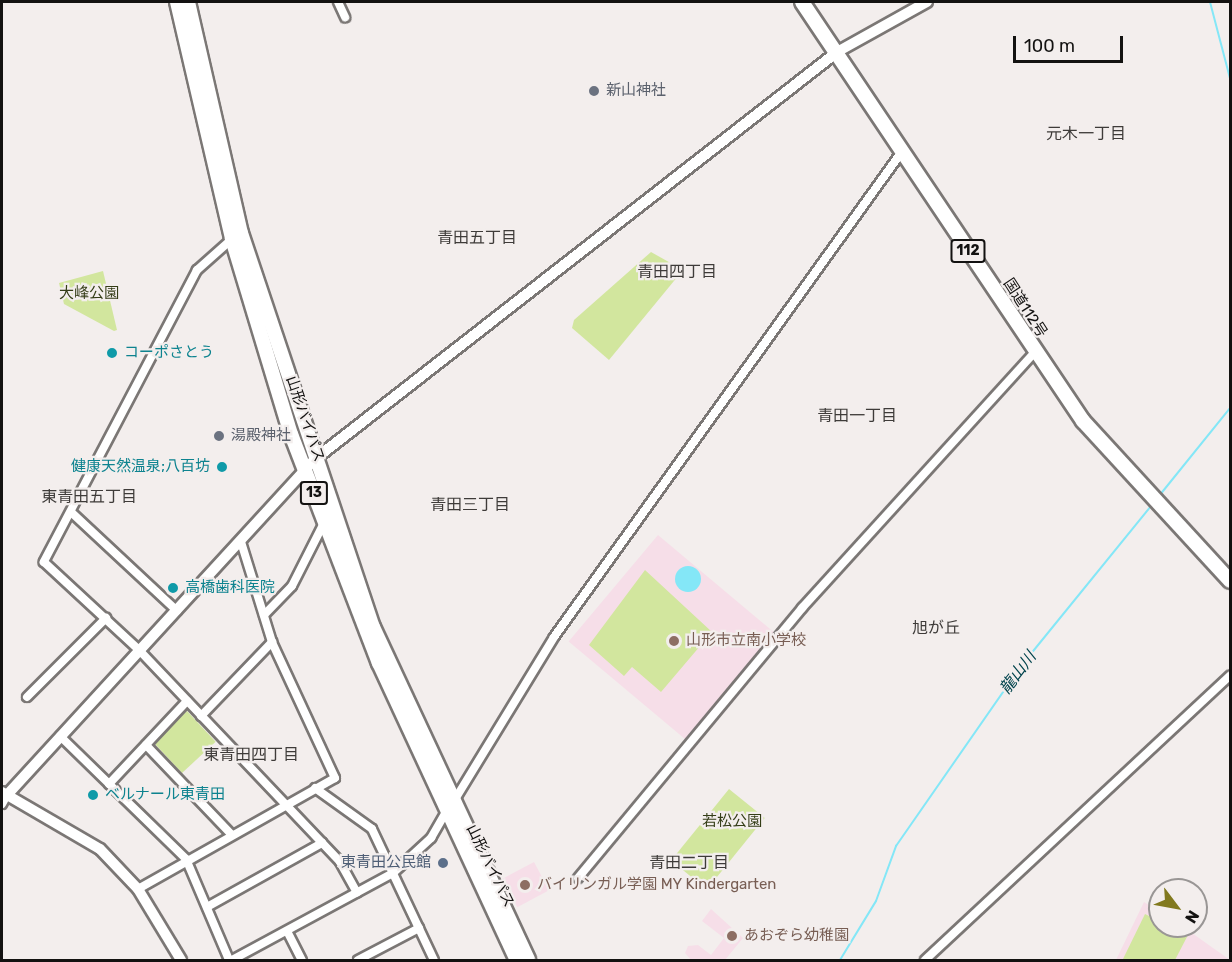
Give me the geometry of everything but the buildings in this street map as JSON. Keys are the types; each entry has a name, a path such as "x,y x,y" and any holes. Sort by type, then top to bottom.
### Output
{"highway":[{"name":"山形バイパス","path":"177,2 232,239 306,474 379,663 449,808 528,960"},
{"name":"山形バイパス","path":"188,2 241,233 315,459 373,627 449,808 517,960"},
{"name":"国道112号","path":"802,2 1083,422 1230,580"}],"street":[{"path":"338,2 345,17"},
{"path":"180,960 138,889 100,849 3,797 306,474 315,459 837,52 927,2"},
{"path":"60,736 186,859 231,960 393,873 431,838 554,637 903,150"},
{"path":"232,239 197,270 44,562 141,651 282,806 322,843 357,893"},
{"path":"578,878 781,632 1035,352"},
{"path":"71,512 177,611"},
{"path":"264,615 292,586 325,521"},
{"path":"138,889 186,859 335,778 272,642 242,542"},
{"path":"27,697 106,618"},
{"path":"201,716 272,642"},
{"path":"925,960 1230,676"},
{"path":"109,784 186,701"},
{"path":"146,745 231,834"},
{"path":"315,788 372,829 434,960"},
{"path":"207,907 322,843"},
{"path":"358,960 419,928"},
{"path":"287,931 302,960"}],"shaded area":[{"name":"山形市立南小学校","path":"658,535 775,633 686,740 569,641"},
{"name":"バイリンガル学園 MY Kindergarten","path":"534,862 549,890 517,907 502,879"},
{"path":"1144,902 1148,904 1148,938 1199,938 1230,960 1116,960"},
{"name":"あおぞら幼稚園","path":"711,909 743,938 725,960 691,960 685,953 688,946 698,945 711,955 724,938 702,921"}],"green space":[{"path":"651,252 683,270 609,360 572,328 574,320"},
{"name":"大峰公園","path":"103,271 117,330 114,331 64,304 59,283"},
{"path":"645,570 712,632 661,692 632,667 624,676 589,645"},
{"path":"187,711 216,742 182,773 153,742"},
{"name":"若松公園","path":"729,789 765,818 707,889 671,860"},
{"path":"1145,914 1148,915 1148,938 1186,938 1175,960 1123,959"}],"water":[{"path":"688,566 697,570 701,579 697,588 688,592 679,588 675,579 679,570"}],"waterway":[{"name":"龍山川","path":"1210,2 1230,78"},
{"name":"龍山川","path":"1159,496 1230,408"},
{"name":"龍山川","path":"840,960 876,901 896,846 1021,666 1152,505"}],"place":[{"name":"新山神社","path":"594,91"},
{"name":"コーポさとう","path":"112,353"},
{"name":"湯殿神社","path":"219,436"},
{"name":"健康天然温泉;八百坊","path":"222,467"},
{"name":"高橋歯科医院","path":"173,588"},
{"name":"山形市立南小学校","path":"674,641"},
{"name":"ベルナール東青田","path":"93,795"},
{"name":"東青田公民館","path":"443,863"},
{"name":"バイリンガル学園 MY Kindergarten","path":"525,885"},
{"name":"あおぞら幼稚園","path":"732,936"}],"district":[{"name":"元木一丁目","path":"1086,134"},
{"name":"青田五丁目","path":"477,238"},
{"name":"青田四丁目","path":"677,272"},
{"name":"青田一丁目","path":"857,416"},
{"name":"東青田五丁目","path":"89,497"},
{"name":"青田三丁目","path":"470,505"},
{"name":"旭が丘","path":"936,628"},
{"name":"東青田四丁目","path":"251,755"},
{"name":"青田二丁目","path":"689,863"}]}
